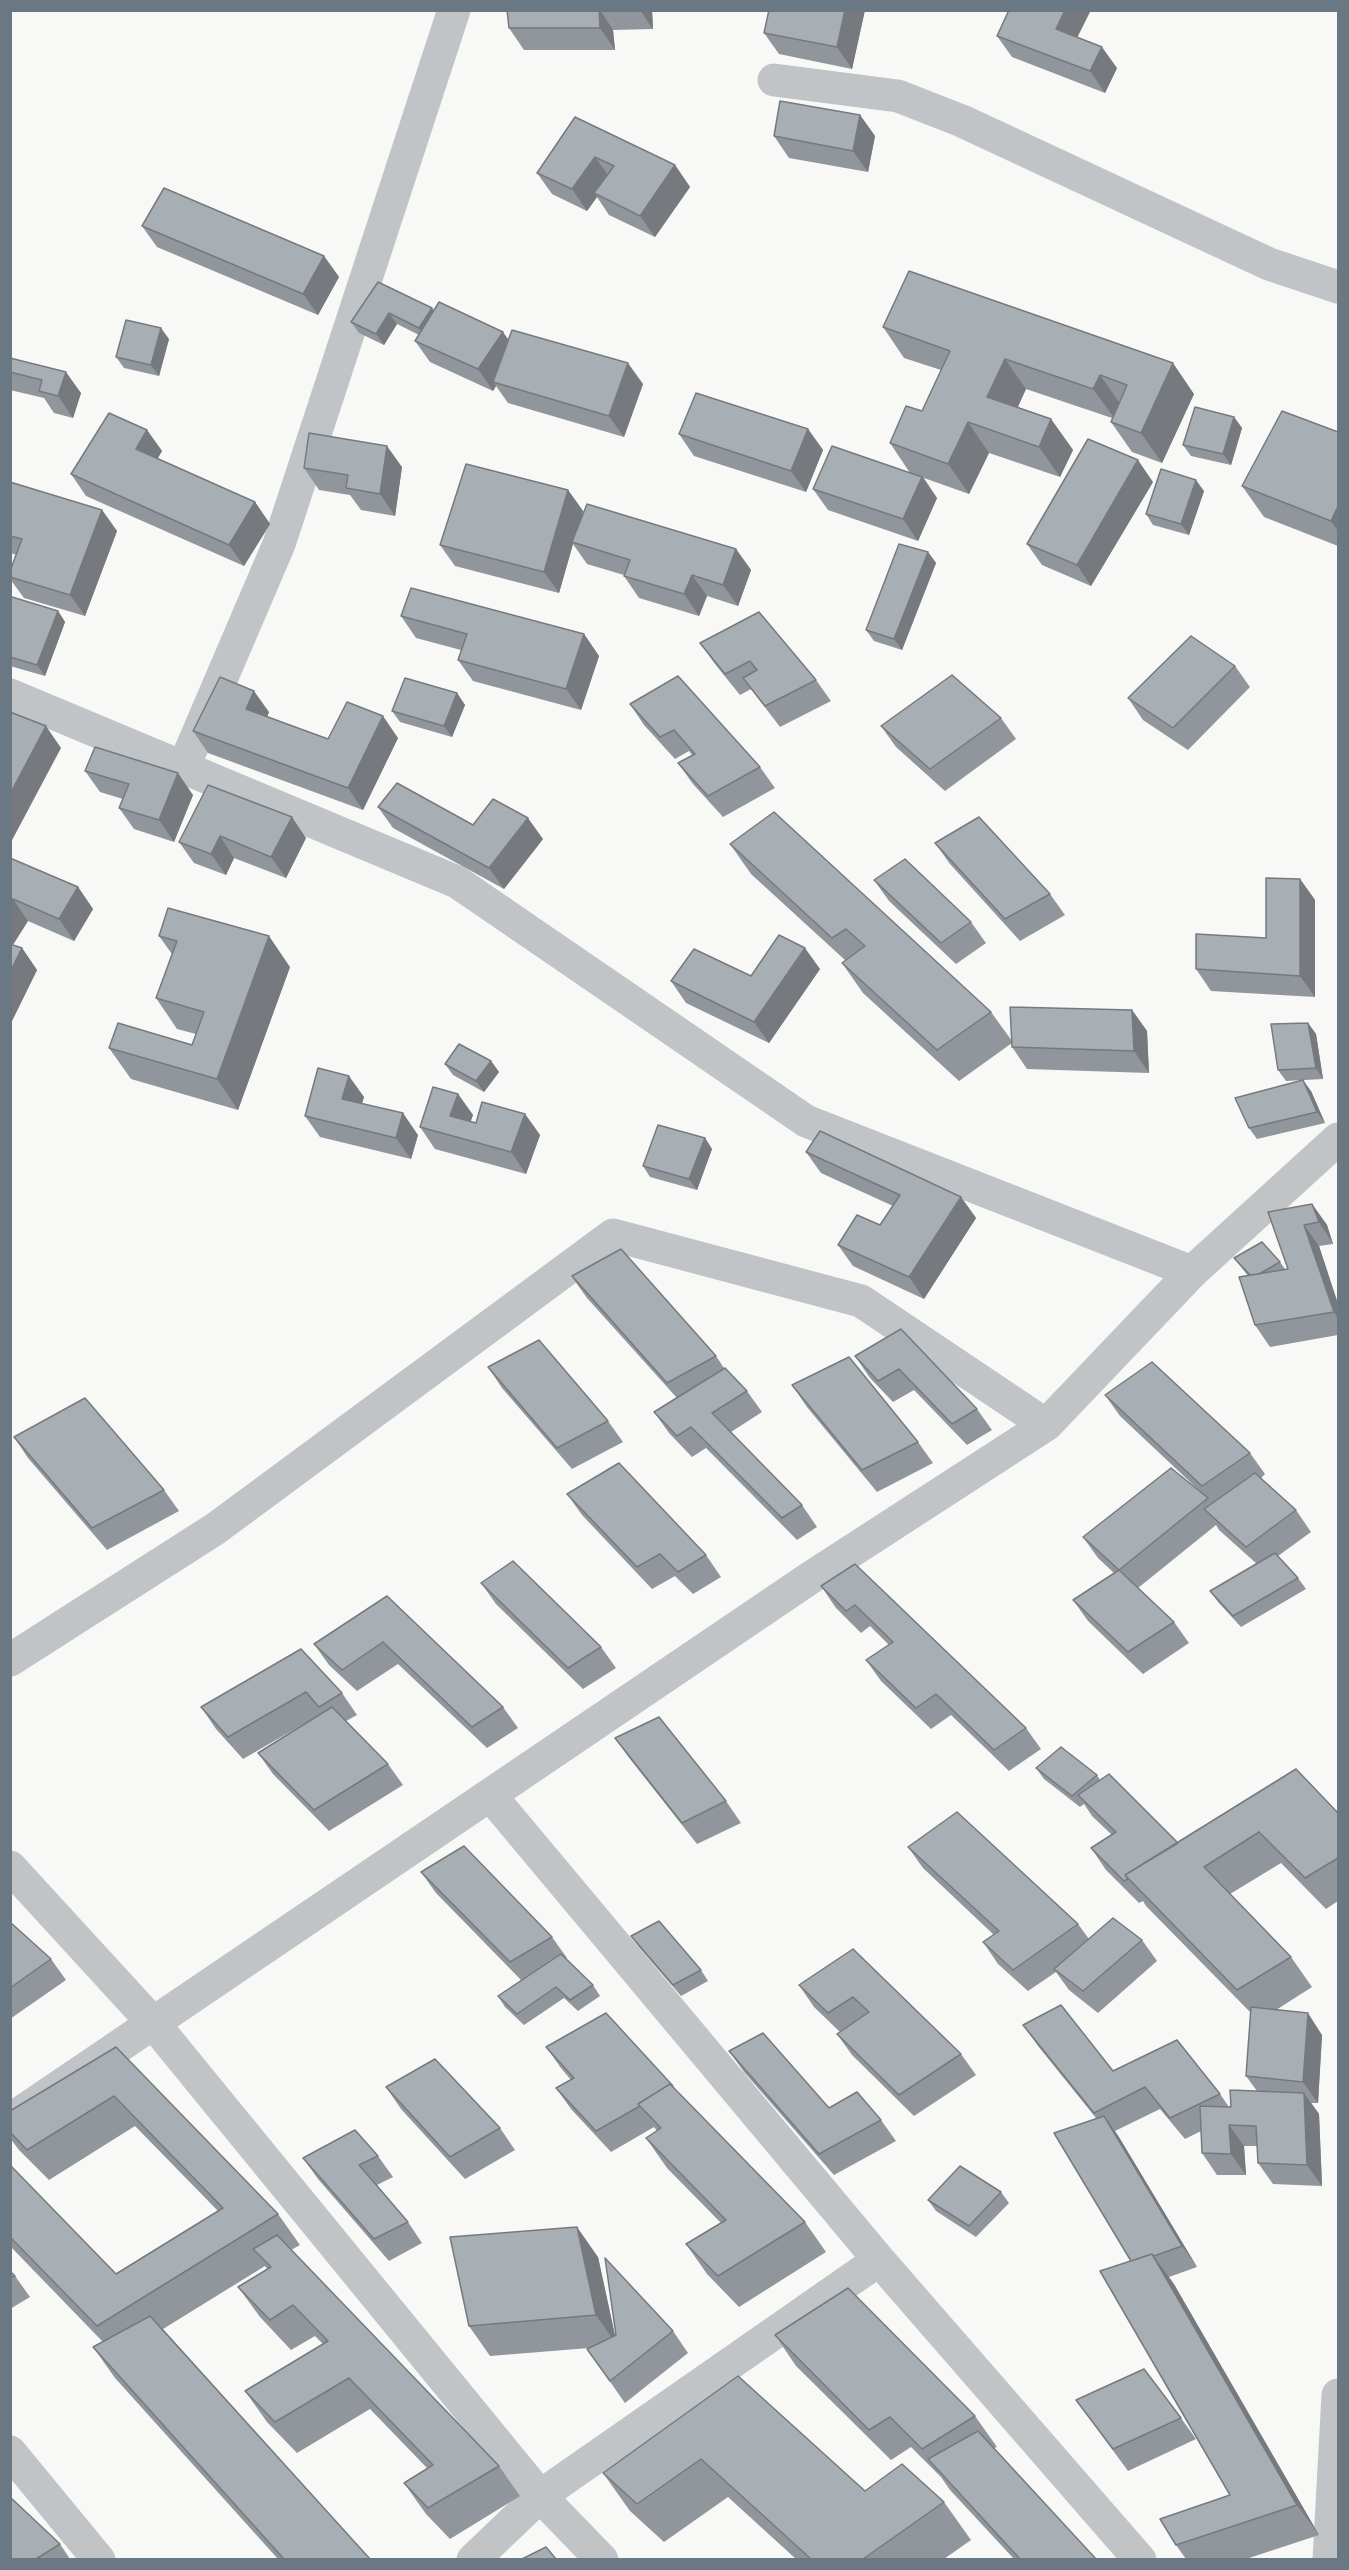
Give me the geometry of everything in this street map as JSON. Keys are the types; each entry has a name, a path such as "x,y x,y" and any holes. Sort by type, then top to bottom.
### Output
{"street":[{"path":"184,766 279,544 454,10"},
{"path":"774,80 898,96 962,121 1269,264 1338,287"},
{"path":"10,695 457,882 806,1121 1192,1272"},
{"path":"10,2120 154,2025 810,1578 1046,1425 1192,1272 1338,1139"},
{"path":"10,1660 215,1529 613,1235 861,1301 1046,1425"},
{"path":"490,1795 879,2260 1140,2559"},
{"path":"10,1867 154,2025 540,2496 602,2559"},
{"path":"473,2559 540,2496 879,2260"},
{"path":"1329,2559 1338,2395"},
{"path":"10,2452 99,2559"}],"building":[{"path":"507,10 599,10 600,28 509,28"},
{"path":"769,10 845,10 837,47 764,33"},
{"path":"1009,10 1065,10 1056,29 1102,47 1090,71 997,36"},
{"path":"780,101 860,115 853,151 774,136"},
{"path":"575,117 675,165 640,216 594,193 614,166 595,157 572,189 537,173"},
{"path":"164,188 324,256 303,294 142,226"},
{"path":"909,271 1173,363 1141,433 1111,422 1127,385 1100,375 1093,389 1005,359 987,397 1051,419 1039,447 968,422 948,464 890,443 906,406 922,411 950,351 883,327"},
{"path":"378,282 432,308 419,328 389,313 376,334 351,322"},
{"path":"439,302 503,332 478,369 415,341"},
{"path":"126,320 161,328 151,365 116,357"},
{"path":"512,330 628,363 609,416 493,382"},
{"path":"10,358 66,372 58,396 39,391 42,380 10,372"},
{"path":"696,393 808,429 791,471 679,434"},
{"path":"1195,407 1234,417 1223,454 1183,445"},
{"path":"1282,411 1338,432 1338,506 1331,521 1242,486"},
{"path":"109,413 147,430 136,449 255,502 229,545 71,474"},
{"path":"309,433 387,446 380,494 346,488 348,475 304,468"},
{"path":"1088,439 1138,460 1077,565 1027,544"},
{"path":"832,446 922,477 903,519 813,489"},
{"path":"466,464 568,490 544,572 440,545"},
{"path":"1161,469 1196,480 1181,524 1146,514"},
{"path":"10,482 102,510 70,595 10,577 10,571 22,539 10,536"},
{"path":"587,504 736,549 723,585 692,575 684,594 624,576 630,560 572,542"},
{"path":"899,544 928,552 894,639 866,630"},
{"path":"411,588 584,634 566,689 458,660 467,634 401,616"},
{"path":"12,597 58,611 37,665 10,657 10,601"},
{"path":"759,612 816,680 765,706 743,678 757,670 750,661 725,674 700,643"},
{"path":"1191,636 1235,666 1173,728 1128,698"},
{"path":"952,675 1001,718 930,769 881,726"},
{"path":"678,676 760,767 708,796 678,763 695,754 674,730 660,737 630,704"},
{"path":"220,677 254,691 246,709 328,739 347,702 383,716 348,788 193,731"},
{"path":"405,678 457,693 444,726 392,711"},
{"path":"10,712 46,726 10,794"},
{"path":"95,747 178,773 159,820 119,808 129,784 85,771"},
{"path":"397,783 473,825 493,799 528,818 489,868 378,807"},
{"path":"208,785 292,817 271,857 220,836 211,854 179,842"},
{"path":"774,812 991,1012 937,1050 842,963 865,946 846,929 832,938 730,844"},
{"path":"979,817 1050,894 1005,919 935,843"},
{"path":"10,858 78,887 59,919 13,899 10,903"},
{"path":"905,859 971,922 941,943 874,880"},
{"path":"1266,878 1300,879 1300,976 1196,969 1196,934 1266,938"},
{"path":"168,908 269,936 217,1079 109,1048 118,1023 192,1045 204,1012 156,998 177,941 159,936"},
{"path":"779,935 805,948 754,1022 671,981 694,949 751,976"},
{"path":"10,944 22,948 10,972"},
{"path":"1010,1007 1132,1010 1134,1051 1012,1047"},
{"path":"1308,1023 1316,1068 1278,1070 1271,1024"},
{"path":"459,1044 491,1061 476,1081 445,1064"},
{"path":"318,1068 349,1076 342,1099 403,1113 396,1138 305,1116"},
{"path":"1303,1080 1317,1112 1249,1128 1235,1098"},
{"path":"433,1087 458,1094 450,1116 476,1123 482,1102 525,1114 511,1152 420,1127"},
{"path":"658,1125 705,1138 689,1179 643,1166"},
{"path":"820,1131 961,1197 909,1277 838,1245 857,1215 880,1225 900,1195 806,1152"},
{"path":"1312,1204 1319,1222 1304,1225 1334,1312 1255,1325 1239,1277 1288,1269 1268,1212"},
{"path":"1262,1242 1280,1262 1259,1274 1250,1275 1234,1258"},
{"path":"621,1249 716,1356 667,1383 572,1276"},
{"path":"901,1329 977,1409 952,1424 899,1369 878,1381 855,1356"},
{"path":"539,1340 608,1421 557,1448 488,1367"},
{"path":"849,1357 918,1442 862,1470 792,1385"},
{"path":"1152,1362 1250,1453 1202,1486 1105,1395"},
{"path":"725,1368 747,1391 712,1413 802,1505 782,1518 691,1427 677,1436 654,1412"},
{"path":"85,1398 164,1490 92,1528 14,1437"},
{"path":"619,1463 706,1555 678,1572 660,1554 637,1567 567,1494"},
{"path":"1171,1468 1208,1498 1119,1570 1083,1537"},
{"path":"1255,1473 1296,1510 1246,1547 1204,1509"},
{"path":"1275,1553 1298,1578 1233,1616 1210,1591"},
{"path":"513,1561 601,1647 568,1668 481,1583"},
{"path":"855,1564 1026,1728 994,1750 936,1694 916,1708 866,1660 893,1642 855,1605 846,1611 821,1586"},
{"path":"1119,1570 1174,1622 1128,1652 1073,1600"},
{"path":"387,1596 503,1707 472,1727 383,1642 342,1670 314,1644"},
{"path":"301,1649 342,1693 319,1707 306,1692 228,1737 201,1707"},
{"path":"332,1707 388,1764 314,1810 258,1753"},
{"path":"659,1717 726,1801 682,1823 615,1738"},
{"path":"1061,1747 1097,1775 1072,1796 1036,1768"},
{"path":"1296,1769 1338,1813 1338,1858 1305,1878 1259,1832 1204,1867 1291,1957 1237,1990 1125,1875"},
{"path":"1109,1774 1178,1843 1125,1875 1128,1879 1124,1881 1091,1848 1116,1832 1078,1795"},
{"path":"957,1812 1078,1924 1013,1970 983,1942 999,1931 908,1847"},
{"path":"464,1846 552,1937 510,1962 421,1872"},
{"path":"1113,1918 1142,1940 1083,1991 1054,1969"},
{"path":"659,1921 701,1970 673,1985 631,1936"},
{"path":"10,1922 51,1959 10,1988"},
{"path":"853,1949 961,2054 899,2095 837,2034 869,2012 853,1997 828,2013 799,1985"},
{"path":"561,1954 593,1985 570,2000 556,1987 517,2014 498,1996"},
{"path":"1061,2005 1113,2071 1177,2040 1220,2094 1170,2118 1145,2087 1094,2113 1023,2025"},
{"path":"1251,2007 1308,2013 1303,2082 1246,2076"},
{"path":"606,2013 673,2086 670,2084 638,2104 640,2106 596,2131 556,2088 574,2078 546,2047"},
{"path":"763,2033 829,2108 857,2092 881,2120 819,2154 729,2051"},
{"path":"116,2047 278,2214 97,2326 10,2237 10,2165 116,2274 223,2208 114,2096 27,2150 10,2132 10,2111"},
{"path":"435,2059 500,2128 450,2157 386,2087"},
{"path":"670,2084 805,2222 718,2276 686,2244 726,2220 646,2138 661,2128 638,2104"},
{"path":"1230,2090 1304,2093 1307,2165 1258,2163 1256,2126 1229,2125 1231,2154 1202,2153 1200,2106 1231,2107"},
{"path":"1104,2116 1182,2246 1131,2261 1054,2133"},
{"path":"355,2130 378,2156 359,2165 408,2222 374,2239 303,2158"},
{"path":"960,2166 1001,2192 969,2226 928,2200"},
{"path":"577,2227 596,2315 469,2326 450,2237"},
{"path":"277,2235 499,2466 428,2508 404,2483 433,2465 349,2378 275,2422 245,2391 328,2341 293,2305 270,2320 238,2287 271,2267 253,2249"},
{"path":"1152,2254 1297,2505 1176,2545 1160,2519 1230,2495 1100,2271"},
{"path":"605,2258 673,2331 610,2381 587,2349 616,2335"},
{"path":"848,2288 975,2416 922,2449 890,2417 869,2430 775,2335"},
{"path":"150,2316 370,2559 284,2559 93,2347"},
{"path":"1144,2369 1181,2418 1113,2449 1076,2400"},
{"path":"738,2376 865,2491 902,2464 944,2502 863,2559 811,2559 701,2459 637,2504 603,2473"},
{"path":"978,2431 1096,2559 1020,2559 928,2459"},
{"path":"10,2497 60,2544 36,2559 10,2559"},
{"path":"546,2547 556,2559 522,2559"}]}
